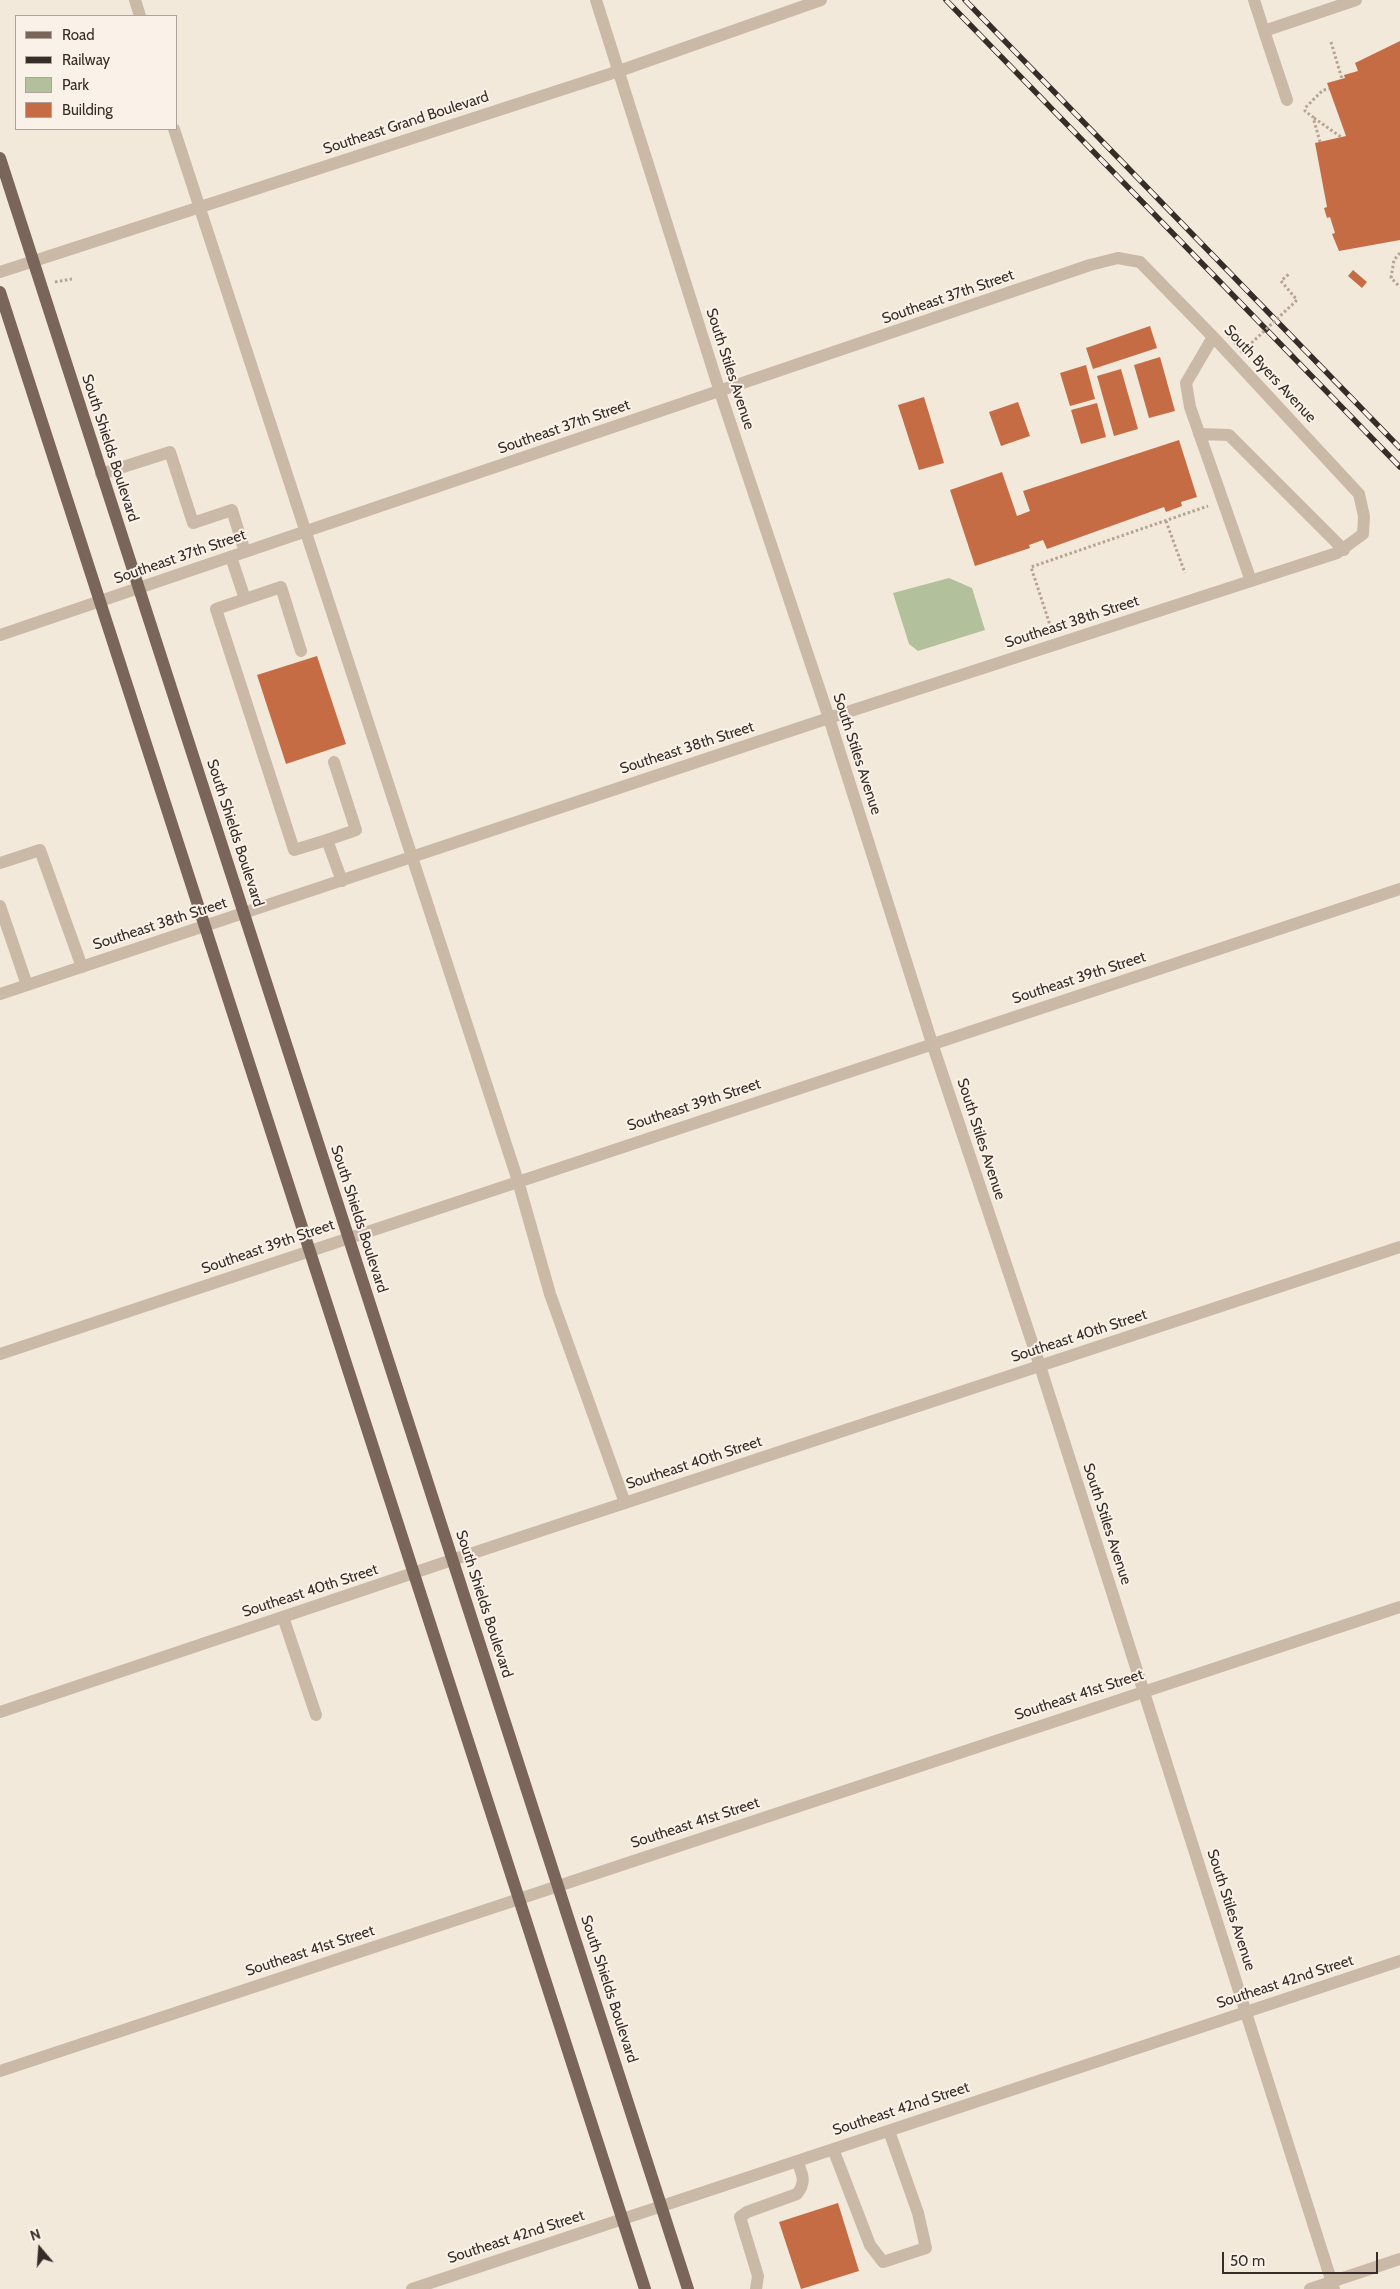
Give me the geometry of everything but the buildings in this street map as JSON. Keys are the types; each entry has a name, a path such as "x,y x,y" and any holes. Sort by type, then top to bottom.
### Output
{"main road":[{"name":"South Shields Boulevard","path":"0,158 688,2289"},
{"path":"0,292 99,603 646,2289"}],"street":[{"path":"135,0 140,15"},
{"name":"South Stiles Avenue","path":"596,0 720,392 829,718 932,1043 1040,1366 1142,1691 1248,2012 1333,2285"},
{"name":"Southeast Grand Boulevard","path":"0,272 619,71 821,0"},
{"path":"1254,0 1287,100"},
{"path":"1264,31 1356,0"},
{"path":"174,130 518,1181 550,1294 625,1503"},
{"name":"Southeast 37th Street","path":"0,635 99,603 139,587 720,392 1090,265 1118,258 1140,262"},
{"name":"South Byers Avenue","path":"1140,262 1220,338 1359,494 1364,516"},
{"path":"1220,338 1186,383 1190,407 1251,581"},
{"path":"1199,434 1229,435 1344,550"},
{"path":"101,474 170,452 194,523 232,510 245,552"},
{"name":"Southeast 38th Street","path":"0,994 829,718 1344,550 1363,534 1364,516"},
{"path":"231,557 245,599"},
{"path":"301,651 281,588 216,609 294,850 356,830 334,762"},
{"path":"327,840 342,880"},
{"path":"0,863 40,850 82,967"},
{"name":"Southeast 39th Street","path":"0,1354 1400,889"},
{"path":"0,906 27,985"},
{"name":"Southeast 40th Street","path":"0,1712 452,1560 1400,1247"},
{"name":"Southeast 41st Street","path":"0,2071 1400,1607"},
{"path":"283,1617 316,1715"},
{"name":"Southeast 42nd Street","path":"412,2289 1400,1961"},
{"path":"833,2149 870,2245 883,2262 926,2248 918,2213 889,2131"},
{"path":"756,2289 758,2276 740,2217 747,2212 797,2194 802,2188 804,2180 797,2161"},
{"path":"1310,2289 1333,2285 1400,2259"}],"path":[{"path":"1330,42 1342,79"},
{"path":"1329,89 1323,90 1305,108 1305,111 1341,137"},
{"path":"1313,117 1320,142"},
{"path":"1400,254 1394,260 1391,278 1400,287"},
{"path":"1220,338 1242,352 1296,300 1281,281 1290,273"},
{"path":"1051,629 1031,567 1213,504"},
{"path":"1166,521 1186,573"}],"green space":[{"path":"949,578 972,588 985,630 918,651 909,644 893,593"}],"railway":[{"path":"946,0 1400,467"},
{"path":"965,0 1400,448"}]}
